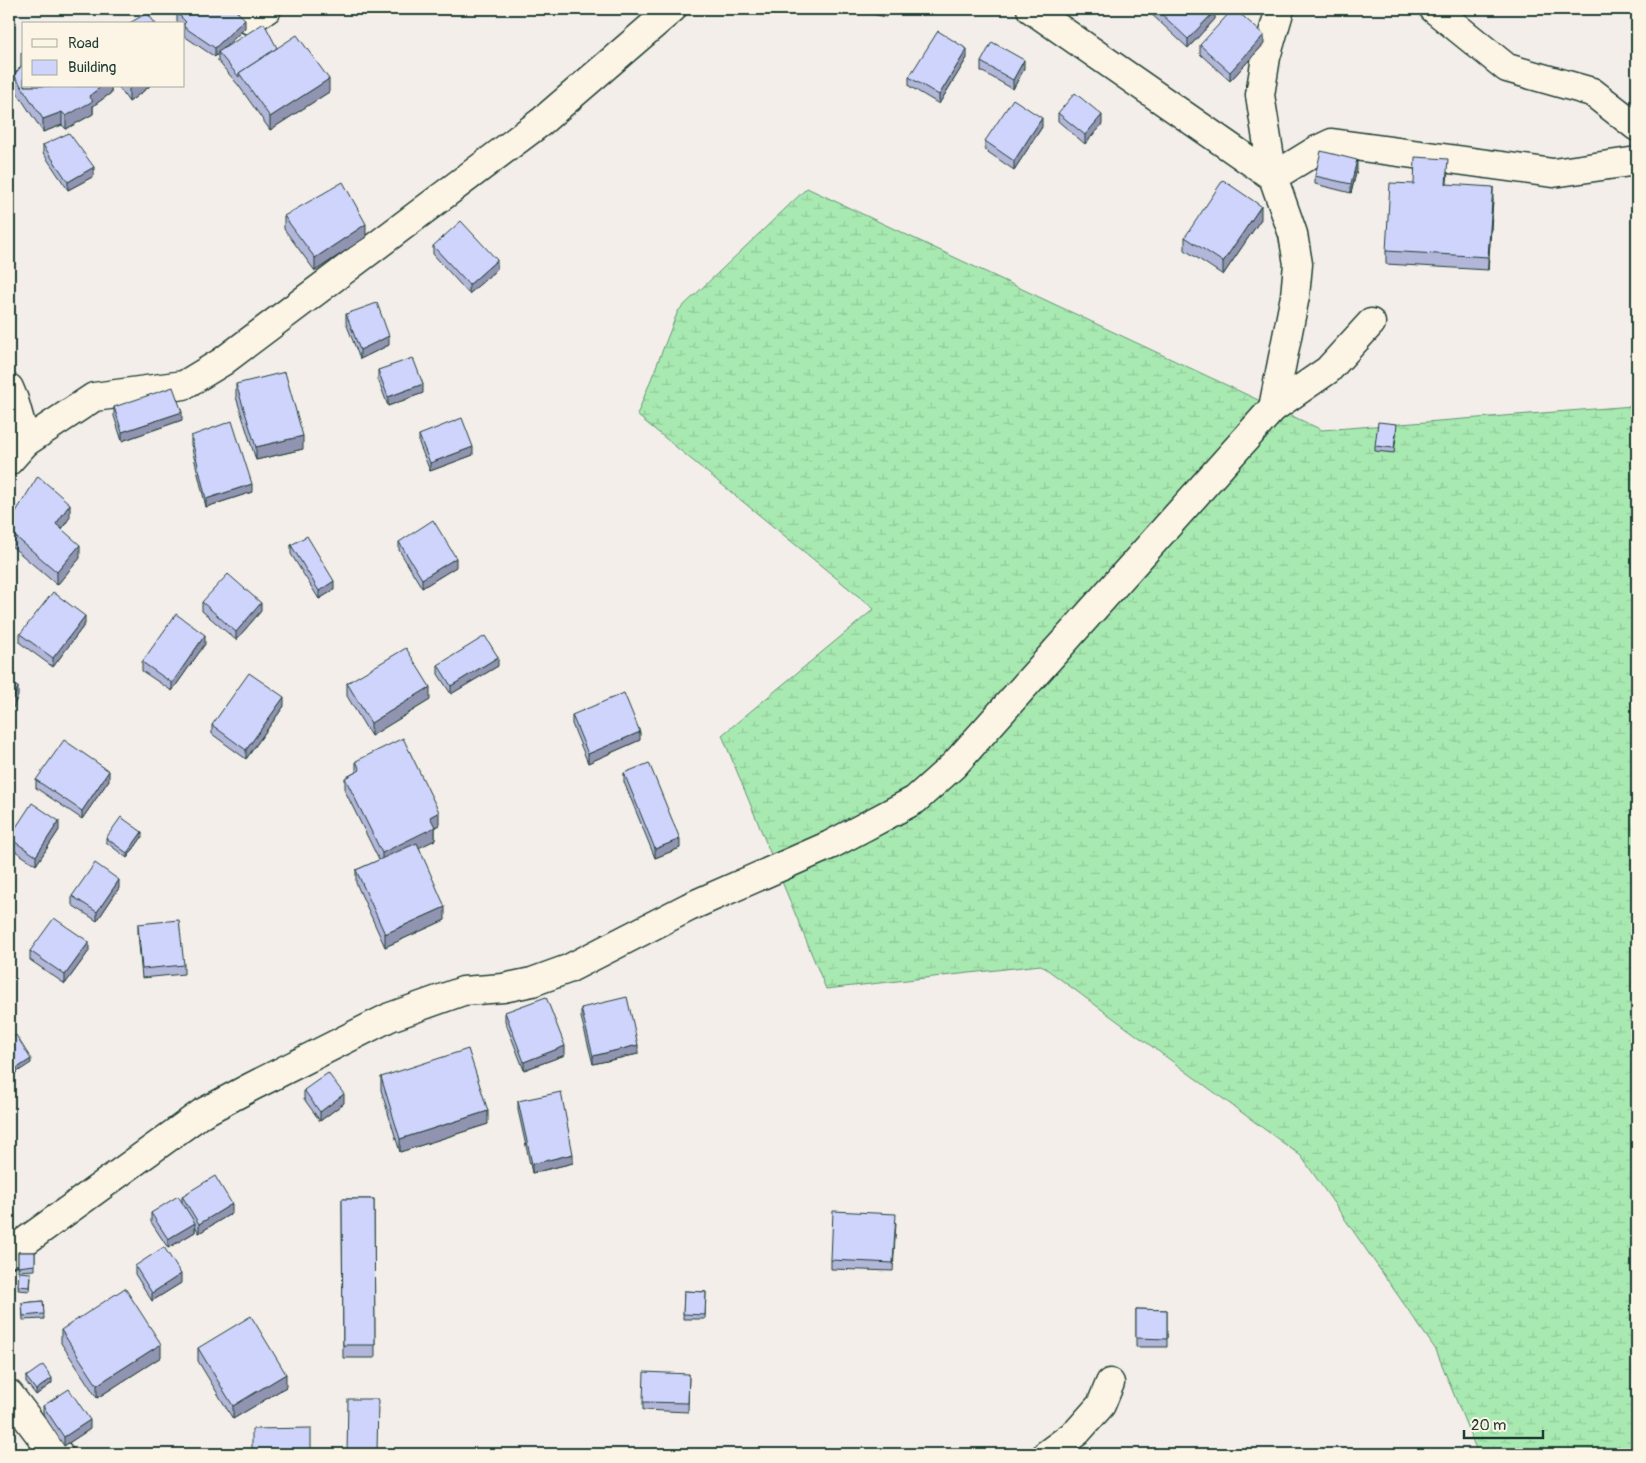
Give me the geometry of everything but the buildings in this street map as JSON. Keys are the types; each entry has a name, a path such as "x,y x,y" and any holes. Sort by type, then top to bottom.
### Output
{"street":[{"path":"18,452 94,397 184,385 222,362 541,122 672,9"},
{"path":"1031,9 1273,177"},
{"path":"1273,408 1295,296 1298,264 1293,234 1273,177 1260,95 1266,57 1280,9"},
{"path":"1434,9 1507,68 1592,92 1637,127"},
{"path":"1273,177 1332,143 1553,173 1637,161"},
{"path":"9,1253 202,1113 390,1017 463,991 503,988 532,982 568,969 689,907 830,845 915,800 954,765 1273,408 1328,370 1372,323"},
{"path":"9,388 14,400 18,452"},
{"path":"1047,1454 1077,1432 1101,1405 1110,1383"},
{"path":"9,1394 43,1439 60,1454"}],"green space":[{"path":"807,188 1322,430 1633,406 1637,401 1637,1454 1478,1454 1436,1350 1301,1156 1041,965 826,989 722,735 874,609 637,415 678,311"}]}
